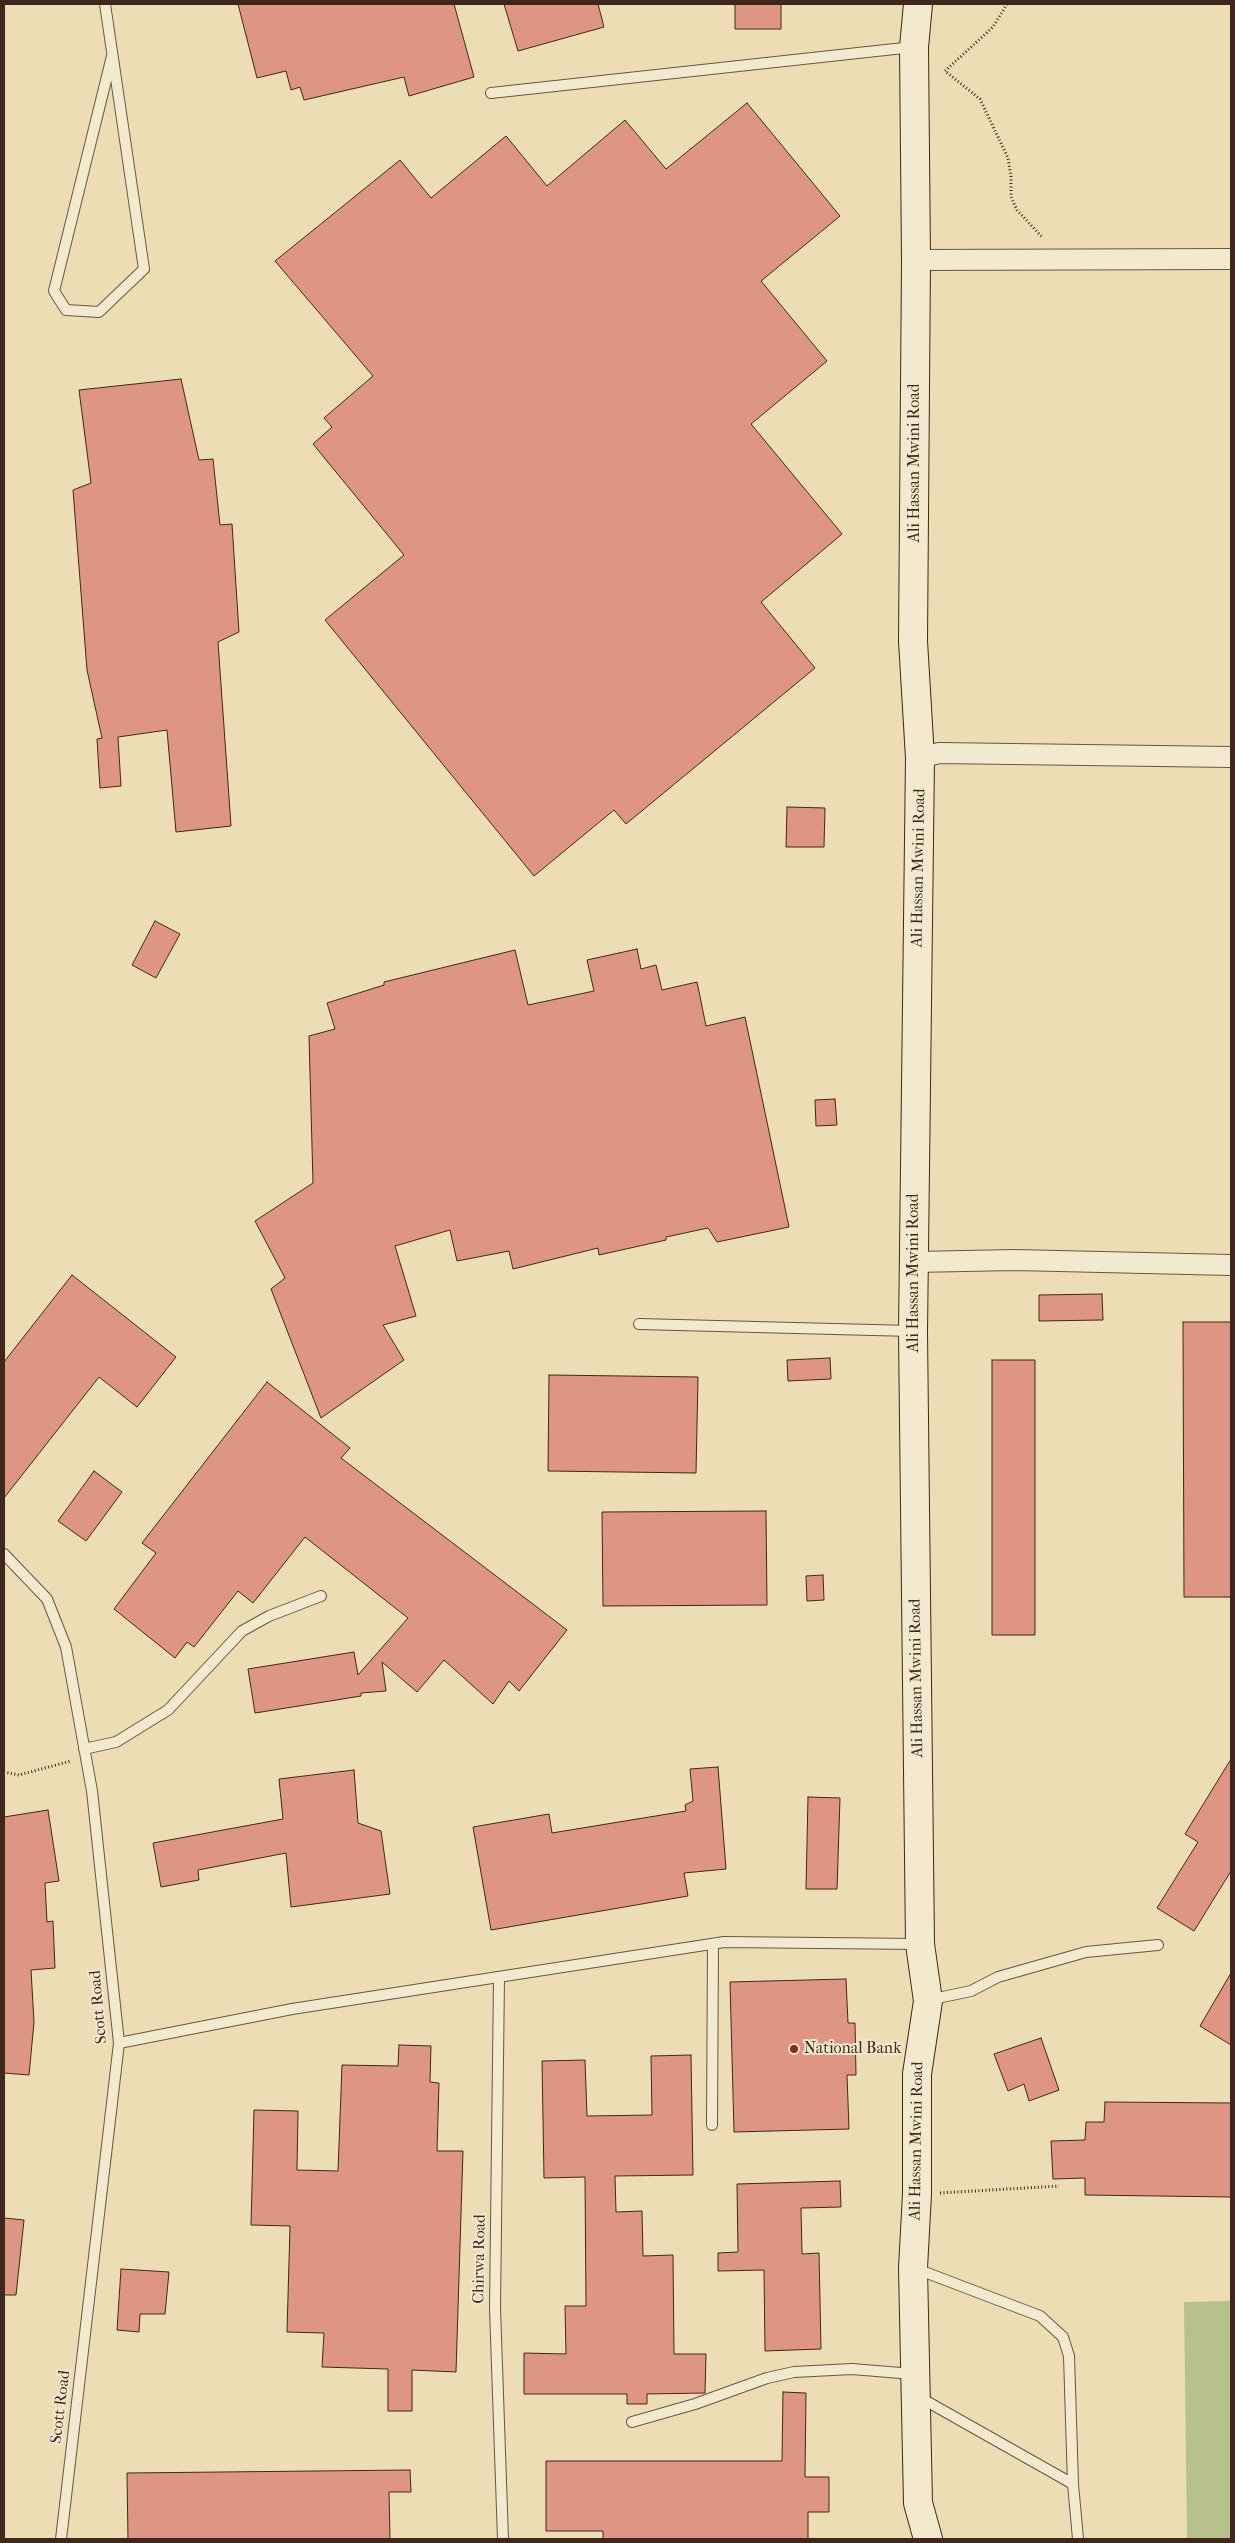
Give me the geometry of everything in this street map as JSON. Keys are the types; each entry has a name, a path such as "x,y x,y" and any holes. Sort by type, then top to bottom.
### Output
{"main road":[{"name":"Ali Hassan Mwini Road","path":"918,4 914,47 916,260 913,641 920,758 913,1332 920,1944 928,2000 917,2074 917,2194 913,2268 917,2385 918,2503 928,2539"}],"street":[{"path":"916,260 1231,259"},
{"path":"920,758 939,753 1231,757"},
{"path":"914,1262 1015,1260 1231,1265"}],"lane":[{"path":"105,4 144,269 99,312 66,310 54,291 112,56"},
{"path":"491,92 914,47"},
{"path":"639,1324 913,1332"},
{"name":"Scott Road","path":"4,1554 47,1599 66,1647 92,1791 119,2043 61,2539"},
{"path":"85,1753 116,1742 168,1710 242,1631 269,1616 322,1596"},
{"path":"119,2043 292,2009 724,1942 920,1944"},
{"path":"712,2125 713,1944"},
{"path":"928,2000 971,1991 998,1977 1086,1952 1158,1945"},
{"name":"Chirwa Road","path":"499,1978 495,2308 503,2539"},
{"path":"913,2268 1040,2316 1063,2337 1069,2356 1073,2484 1078,2539"},
{"path":"632,2422 694,2404 767,2378 794,2372 852,2369 917,2385 1073,2484"}],"path":[{"path":"1007,4 993,27 945,71 980,99 1008,158 1011,177 1010,197 1017,210 1064,260"},
{"path":"4,1772 19,1775 85,1753"},
{"path":"917,2194 1058,2186"}],"green space":[{"path":"1231,2301 1231,2539 1187,2539 1184,2302"}],"building":[{"path":"238,4 454,4 474,77 409,96 404,77 304,100 300,87 291,90 286,71 257,78"},
{"path":"504,4 598,4 604,27 518,51"},
{"path":"735,4 781,4 781,29 735,29"},
{"path":"747,103 840,216 761,281 827,361 751,424 842,534 761,602 815,668 626,824 614,810 534,876 325,620 404,555 313,444 332,427 324,418 373,376 275,261 400,160 431,198 506,136 547,186 625,120 666,169"},
{"path":"181,379 199,460 213,459 220,525 232,524 239,632 218,642 231,826 176,832 167,730 118,737 121,786 100,788 97,739 102,738 87,670 73,490 91,483 79,390"},
{"path":"787,807 825,808 824,847 786,847"},
{"path":"155,921 180,934 156,978 132,965"},
{"path":"637,949 641,969 656,965 662,990 697,982 706,1026 745,1017 789,1227 717,1242 708,1228 666,1237 666,1240 599,1255 598,1248 513,1269 509,1251 457,1261 450,1230 395,1246 416,1316 383,1325 404,1360 321,1418 271,1289 285,1278 255,1221 313,1183 309,1036 335,1029 327,1003 384,985 384,982 515,950 528,1005 594,991 587,960"},
{"path":"835,1099 837,1125 816,1126 815,1100"},
{"path":"72,1275 176,1357 137,1407 99,1377 4,1498 4,1362"},
{"path":"1102,1294 1103,1320 1039,1321 1039,1295"},
{"path":"1183,1322 1231,1322 1231,1597 1184,1597"},
{"path":"830,1358 831,1379 788,1381 787,1360"},
{"path":"992,1360 1035,1360 1035,1635 992,1635"},
{"path":"549,1375 698,1377 696,1473 548,1471"},
{"path":"267,1382 350,1448 341,1458 567,1630 519,1691 509,1681 493,1704 444,1660 417,1692 382,1662 386,1691 361,1693 361,1696 255,1713 248,1669 354,1652 358,1675 408,1618 305,1537 253,1603 238,1591 194,1647 187,1642 175,1658 114,1609 156,1553 142,1543"},
{"path":"94,1471 122,1492 86,1541 58,1521"},
{"path":"766,1511 767,1605 603,1606 602,1512"},
{"path":"823,1575 824,1600 807,1601 806,1576"},
{"path":"1231,1759 1231,1871 1194,1931 1157,1908 1198,1842 1185,1834"},
{"path":"718,1767 726,1869 684,1873 688,1896 491,1930 473,1827 549,1814 552,1833 686,1811 685,1805 693,1801 690,1769"},
{"path":"354,1770 358,1823 381,1831 390,1894 291,1907 286,1853 198,1870 199,1880 161,1887 153,1843 283,1819 279,1779"},
{"path":"808,1797 840,1798 837,1889 806,1889"},
{"path":"48,1810 59,1881 45,1883 47,1922 53,1921 55,1968 31,1970 34,2022 29,2075 4,2073 4,1817"},
{"path":"1231,1973 1231,2045 1200,2026"},
{"name":"National Bank","path":"846,1979 848,2023 855,2023 856,2075 847,2075 849,2129 734,2132 730,1982"},
{"path":"1041,2038 1059,2090 1029,2101 1024,2084 1008,2091 994,2054"},
{"path":"399,2045 431,2046 430,2082 439,2083 437,2151 463,2151 456,2372 412,2370 412,2411 388,2411 388,2369 322,2367 324,2333 287,2332 290,2226 251,2225 254,2110 298,2111 297,2170 338,2171 342,2065 398,2066"},
{"path":"691,2055 693,2175 615,2176 616,2212 642,2211 643,2256 673,2255 674,2354 706,2354 705,2393 647,2394 647,2404 627,2404 627,2394 524,2394 524,2353 566,2354 565,2306 586,2306 585,2177 544,2178 542,2061 585,2060 587,2116 652,2115 651,2056"},
{"path":"1105,2102 1231,2103 1231,2197 1085,2195 1085,2178 1053,2179 1051,2141 1085,2140 1086,2122 1104,2122"},
{"path":"840,2181 841,2207 801,2208 802,2254 819,2253 821,2349 765,2351 764,2270 718,2271 718,2253 738,2252 737,2184"},
{"path":"4,2218 24,2220 16,2295 4,2295"},
{"path":"121,2269 169,2272 165,2314 140,2314 139,2332 117,2330"},
{"path":"783,2392 806,2393 805,2477 829,2477 829,2512 808,2512 808,2539 603,2539 603,2531 546,2531 546,2461 782,2461"},
{"path":"410,2470 411,2492 389,2492 390,2539 128,2539 127,2473"}],"place":[{"name":"National Bank","path":"794,2049"}]}
